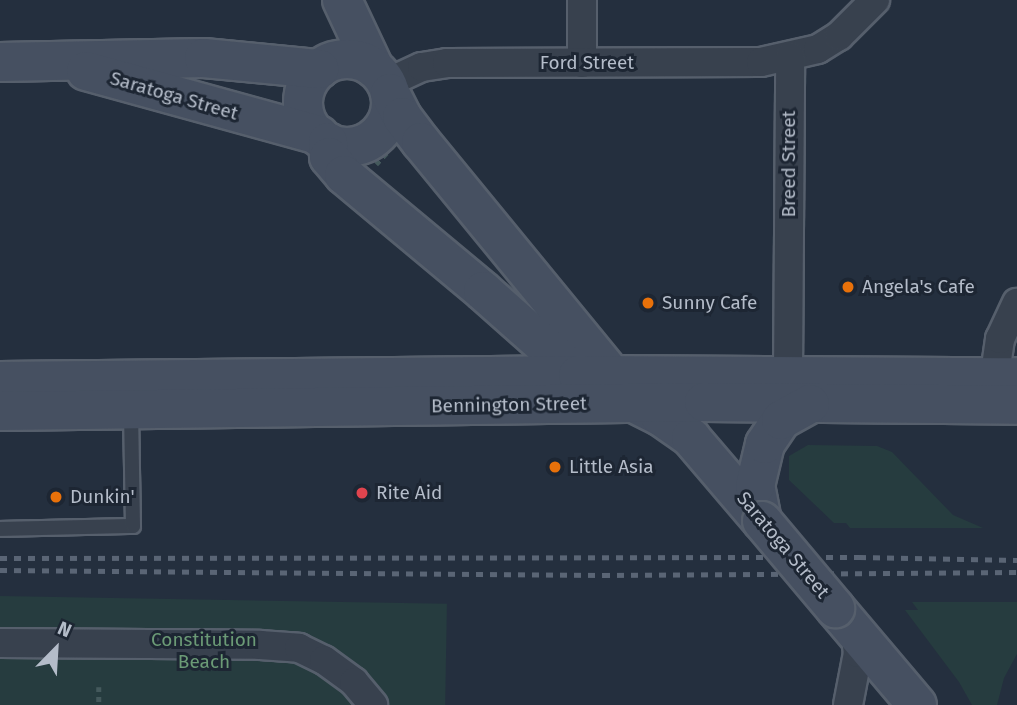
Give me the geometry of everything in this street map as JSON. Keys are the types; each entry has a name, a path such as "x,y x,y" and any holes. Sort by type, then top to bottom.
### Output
{"main road":[{"path":"324,67 334,0"},
{"name":"Saratoga Street","path":"342,0 383,81 416,135 608,385"},
{"name":"Saratoga Street","path":"14,61 204,58 324,67"},
{"path":"356,60 383,81 390,112 375,137 357,146 324,139 308,122 303,103 308,84 324,67 337,61 356,60"},
{"name":"Saratoga Street","path":"14,61 98,74 324,139 328,157 344,175 483,291 608,385 691,438 917,705"},
{"name":"Bennington Street","path":"0,381 1005,391"},
{"name":"Bennington Street","path":"0,411 131,410 608,385"},
{"path":"762,521 755,486 765,443 799,390"}],"street":[{"path":"582,0 582,63"},
{"path":"790,56 818,49 839,36 875,0"},
{"name":"Ford Street","path":"383,81 436,64 739,62 790,56"},
{"name":"Breed Street","path":"790,56 799,390"},
{"path":"1005,391 1000,339 1017,303"},
{"path":"845,620 858,653 848,705"},
{"path":"0,643 260,645 299,648 324,660 373,705"}],"lane":[{"path":"0,529 133,526 131,410"}],"path":[{"path":"99,687 99,705"}],"green space":[{"path":"808,445 877,446 892,452 953,515 983,528 850,528 846,523 834,523 789,480 789,456"},
{"name":"Constitution Beach","path":"0,596 447,604 445,705 0,705"},
{"path":"912,602 1017,602 1017,654 1004,678 997,705 972,705 959,682 905,610 918,610"}],"railway":[{"path":"0,558 859,557 1017,560"},
{"path":"0,570 603,575 1017,572"}],"place":[{"name":"Angela's Cafe","path":"848,287"},
{"name":"Sunny Cafe","path":"648,303"},
{"name":"Little Asia","path":"555,467"},
{"name":"Rite Aid","path":"362,493"},
{"name":"Dunkin'","path":"56,497"}]}
